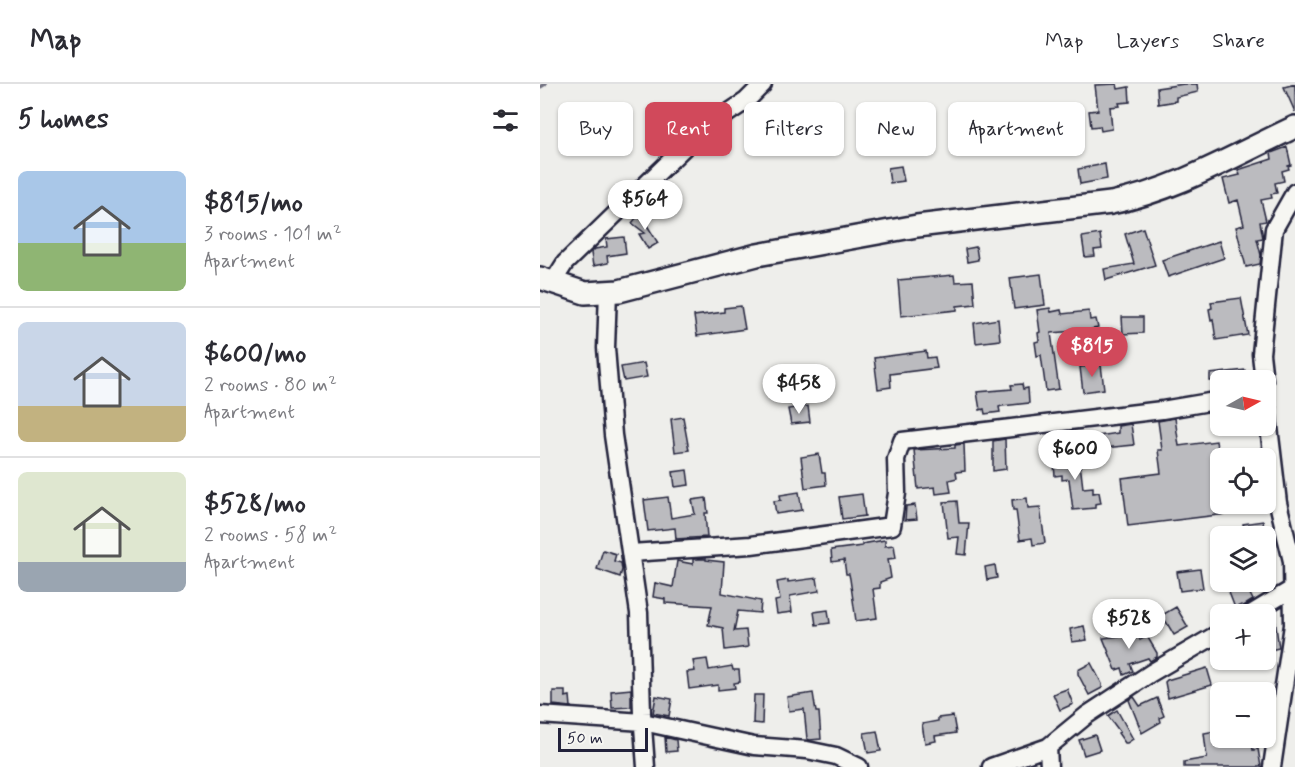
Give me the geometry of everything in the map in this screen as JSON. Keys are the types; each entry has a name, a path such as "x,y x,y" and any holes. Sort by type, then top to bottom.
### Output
{"main road":[{"path":"547,280 585,293 608,291 669,279 757,255 894,230 1133,199 1166,188 1295,127"}],"street":[{"path":"547,280 701,131 746,101 763,84"},
{"path":"1262,370 1260,354 1274,229 1295,192"},
{"path":"608,291 606,348 613,435 639,613 646,767"},
{"path":"631,553 751,545 891,526 897,493 896,459 902,441 1162,410 1210,402"},
{"path":"1270,436 1278,503 1292,561 1293,625 1272,767"},
{"path":"1267,604 1292,589"},
{"path":"991,767 1048,747 1087,715 1151,673 1210,638"},
{"path":"540,715 643,722 754,746 807,750 836,756 859,767"},
{"path":"1048,747 1049,767"}],"building":[{"path":"1117,84 1118,89 1129,87 1130,102 1110,107 1112,129 1101,131 1100,126 1091,127 1089,111 1098,110 1095,85"},
{"path":"1197,84 1198,92 1176,97 1176,101 1158,104 1157,88"},
{"path":"1295,84 1295,112 1284,87"},
{"path":"1287,147 1291,165 1288,166 1289,169 1282,171 1284,181 1275,183 1277,193 1271,194 1272,198 1261,200 1266,221 1260,222 1263,238 1257,239 1261,255 1260,264 1246,267 1236,227 1244,225 1238,200 1229,203 1223,179 1240,175 1238,170 1272,159 1271,153"},
{"path":"1105,164 1107,179 1080,184 1078,169"},
{"path":"901,166 904,181 890,183 888,168"},
{"path":"640,213 648,219 645,222 658,243 648,249 639,234 645,233 632,223"},
{"path":"1143,228 1155,265 1106,280 1104,269 1134,264 1125,234"},
{"path":"1100,234 1102,249 1094,250 1095,256 1085,257 1082,237"},
{"path":"624,237 626,253 607,256 608,263 593,266 591,253 595,249 607,247 606,239"},
{"path":"1219,241 1224,258 1168,277 1162,260"},
{"path":"976,247 978,260 967,262 965,249"},
{"path":"1041,274 1045,305 1014,309 1010,278"},
{"path":"954,275 955,282 973,281 975,304 957,306 957,310 901,316 898,280"},
{"path":"1241,298 1248,335 1216,340 1209,309 1212,308 1211,302"},
{"path":"741,306 745,329 697,336 694,316 724,312 724,308"},
{"path":"1050,308 1051,312 1061,310 1062,314 1089,311 1090,320 1096,319 1098,328 1092,329 1092,332 1077,334 1077,331 1051,333 1059,389 1046,391 1041,355 1037,356 1035,342 1039,341 1038,333 1040,332 1037,310"},
{"path":"1122,317 1143,317 1143,333 1123,334"},
{"path":"998,319 1000,340 976,343 974,323"},
{"path":"926,351 927,358 935,357 937,368 890,374 891,387 878,389 874,358"},
{"path":"644,363 647,377 624,381 621,367"},
{"path":"1101,365 1104,389 1083,392 1080,367"},
{"path":"807,373 810,389 797,391 794,375"},
{"path":"1022,384 1023,389 1028,388 1029,403 1002,406 999,407 1000,412 985,414 984,409 980,410 977,392 1012,389 1011,385"},
{"path":"808,406 810,422 791,424 788,409"},
{"path":"683,417 689,450 675,452 671,419"},
{"path":"1175,418 1179,446 1216,441 1217,448 1210,448 1210,514 1226,514 1128,526 1122,478 1161,473 1158,450 1162,450 1158,421"},
{"path":"1131,424 1134,445 1094,449 1093,439 1118,433 1118,426"},
{"path":"1005,439 1006,469 993,471 993,441"},
{"path":"964,444 965,471 956,472 957,478 949,480 951,492 936,494 935,487 918,489 914,450 955,448 955,445"},
{"path":"1064,450 1064,457 1079,455 1083,488 1093,487 1093,493 1099,492 1101,503 1095,504 1095,508 1073,510 1069,479 1062,480 1062,475 1055,476 1053,451"},
{"path":"819,454 826,485 805,488 801,457"},
{"path":"687,470 689,485 675,487 673,472"},
{"path":"799,492 802,510 776,514 774,501 781,500 780,495"},
{"path":"862,494 865,516 842,519 839,497"},
{"path":"668,497 671,518 695,514 692,500 706,498 707,537 676,539 675,528 648,531 644,500"},
{"path":"1027,498 1028,508 1040,507 1045,543 1033,545 1032,538 1020,540 1016,510 1013,510 1012,500"},
{"path":"957,501 959,523 969,523 966,555 957,554 959,537 948,538 944,502"},
{"path":"915,505 917,519 905,520 906,506"},
{"path":"1263,521 1264,526 1243,526 1243,524"},
{"path":"885,540 885,546 894,545 896,558 888,559 891,578 880,582 880,588 873,589 877,618 856,621 849,574 846,574 844,560 832,562 831,550"},
{"path":"603,550 616,554 614,561 621,563 620,577 597,569"},
{"path":"693,559 724,562 722,593 761,601 760,613 738,611 734,631 746,630 748,647 725,650 723,628 708,625 712,606 665,603 665,599 653,597 655,583 673,587 677,561 693,564"},
{"path":"995,565 997,578 987,580 985,567"},
{"path":"1200,569 1203,588 1180,591 1177,572"},
{"path":"817,578 819,591 790,596 792,612 777,614 775,601 780,600 777,582"},
{"path":"1229,592 1249,592 1253,600 1247,604 1233,604"},
{"path":"1176,607 1188,627 1174,635 1162,615"},
{"path":"828,610 830,623 816,625 814,612"},
{"path":"1084,626 1087,640 1072,642 1070,629"},
{"path":"1276,626 1279,648 1276,649"},
{"path":"1138,627 1140,640 1147,636 1157,657 1150,661 1148,658 1130,664 1133,671 1124,675 1122,668 1116,670 1103,638 1127,635 1126,630"},
{"path":"707,659 709,670 732,666 733,670 739,670 740,682 734,683 735,688 718,690 718,685 689,689 687,672 695,671 693,661"},
{"path":"1091,663 1102,688 1089,695 1078,670"},
{"path":"1207,668 1211,682 1210,686 1168,698 1165,682"},
{"path":"631,689 631,707 612,708 611,691"},
{"path":"1067,689 1073,704 1060,710 1053,694"},
{"path":"553,691 565,691 565,697 570,696 571,707 553,705"},
{"path":"813,693 816,712 819,712 821,739 810,740 807,739 804,709 789,711 787,697"},
{"path":"754,695 763,695 762,724 753,723"},
{"path":"656,696 672,699 669,716 653,713"},
{"path":"1134,697 1140,706 1157,698 1164,716 1160,718 1161,722 1142,733 1129,700"},
{"path":"1117,710 1133,739 1127,743 1108,716"},
{"path":"953,716 956,733 935,736 936,741 925,743 922,724 938,721 938,718"},
{"path":"877,731 881,751 868,753 864,733"},
{"path":"1210,732 1210,748 1258,749 1261,767 1184,767 1184,762 1207,758 1204,733"},
{"path":"1095,735 1100,750 1084,755 1079,740"},
{"path":"665,737 676,740 677,751 666,752"}],"waterway":[{"path":"540,87 545,84"}]}
